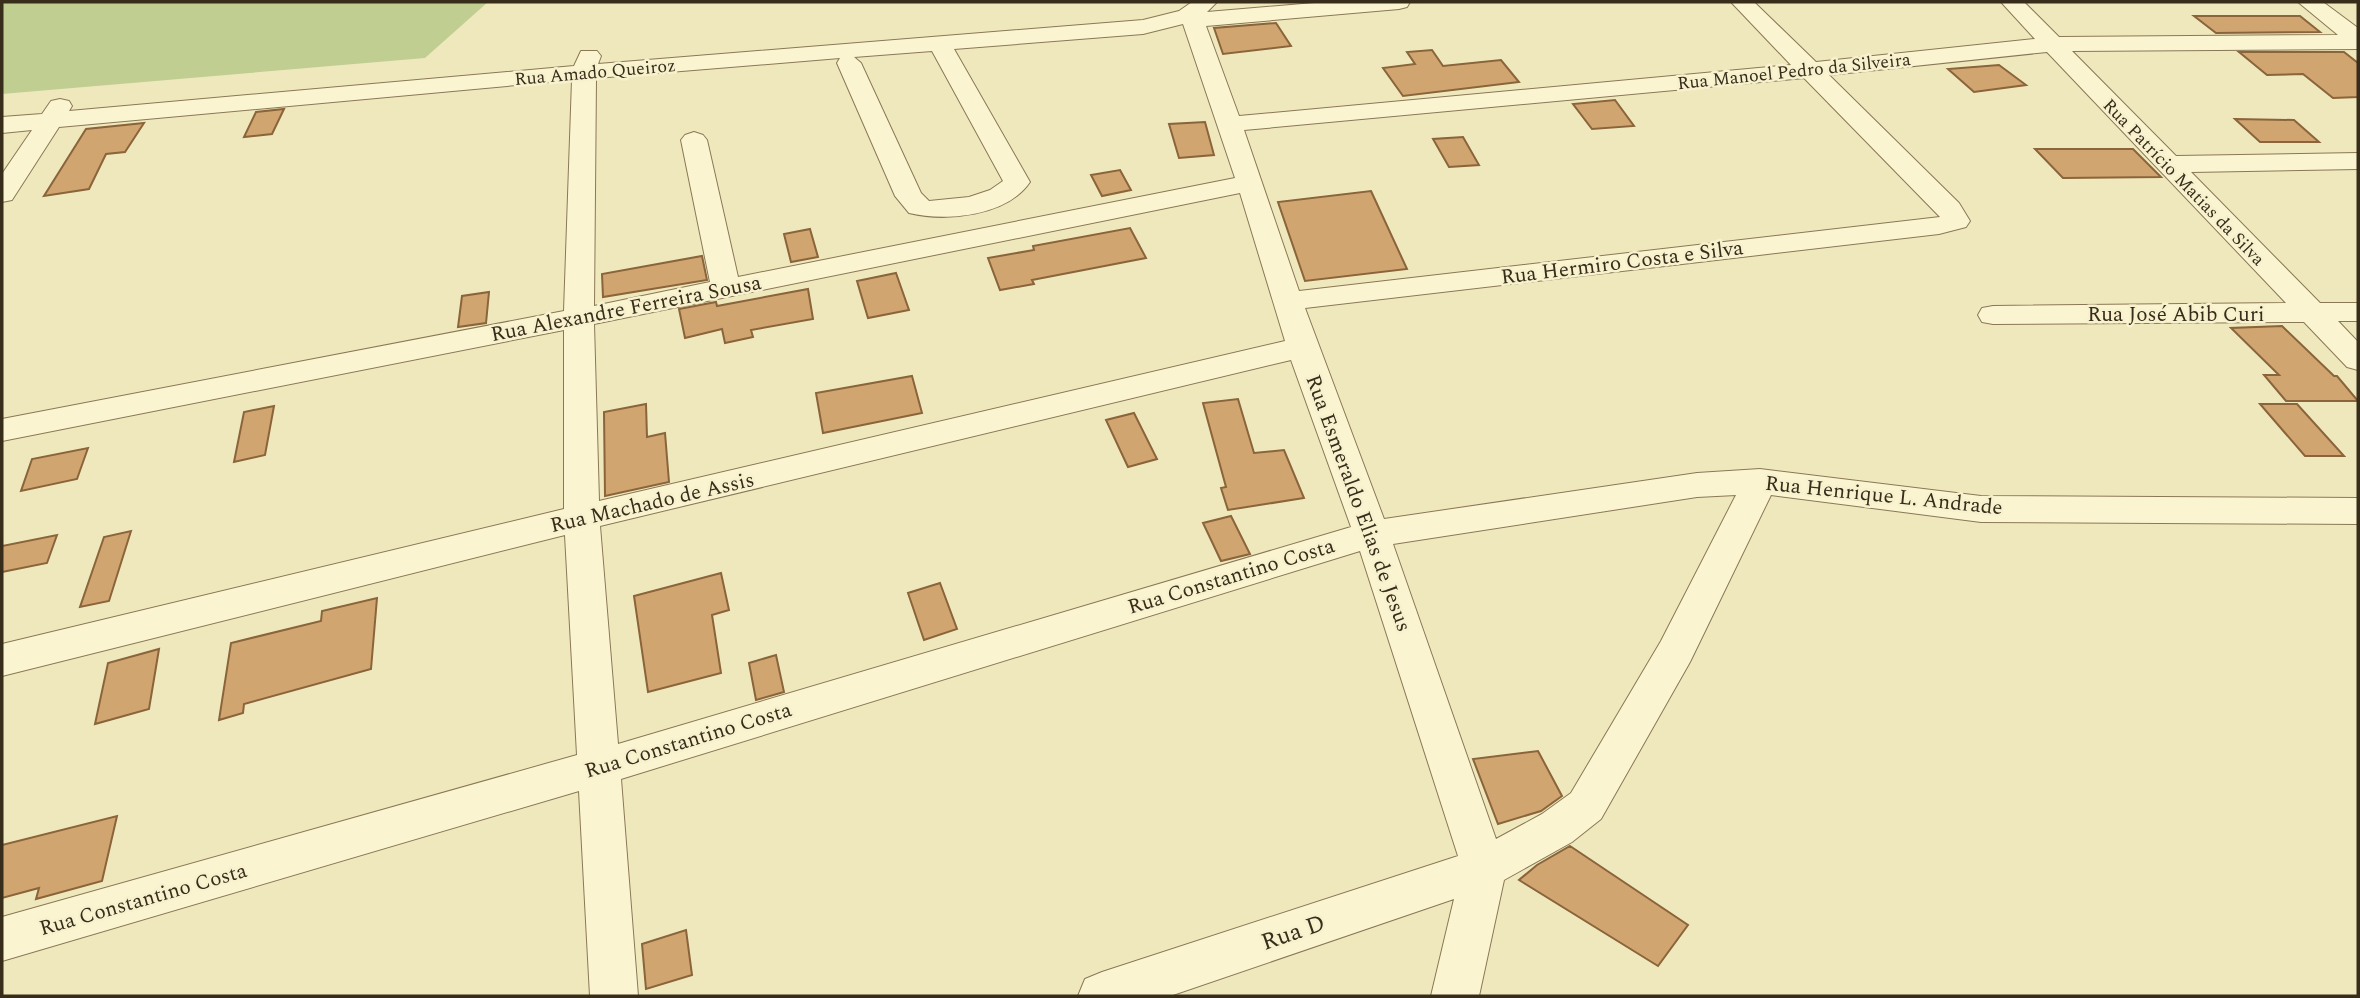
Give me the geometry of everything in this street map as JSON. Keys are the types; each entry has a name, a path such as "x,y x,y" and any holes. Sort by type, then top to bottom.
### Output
{"street":[{"path":"1184,10 1399,2"},
{"path":"1742,2 1811,70"},
{"name":"Rua Patrício Matias da Silva","path":"2012,2 2358,360"},
{"path":"2309,2 2358,41"},
{"name":"Rua Amado Queiroz","path":"2,125 57,110 587,64 940,44 1143,27 1184,10"},
{"name":"Rua Amado Queiroz","path":"587,64 883,28 1184,10"},
{"name":"Rua Esmeraldo Elias de Jesus","path":"1184,10 1230,124 1302,347 1372,534 1484,867"},
{"name":"Rua Manoel Pedro da Silveira","path":"1230,124 1811,70 2053,44 2358,41"},
{"path":"849,63 909,196 919,207 938,209 984,201 1013,189 1017,182 940,44"},
{"path":"587,64 579,318 582,518 614,996"},
{"name":"Rua Hermiro Costa e Silva","path":"1288,301 1939,226 1955,221 1949,209 1811,70"},
{"name":"Rua Amado Queiroz","path":"2,104 57,110"},
{"path":"2,194 57,110"},
{"path":"694,140 726,288"},
{"path":"2167,163 2358,161"},
{"name":"Rua Alexandre Ferreira Sousa","path":"2,430 579,318 1250,183"},
{"name":"Rua José Abib Curi","path":"1993,315 2358,312"},
{"name":"Rua Machado de Assis","path":"2,660 582,518 1302,347"},
{"name":"Rua Henrique L. Andrade","path":"1372,534 1697,485 1760,481 1980,509 2358,511"},
{"name":"Rua D","path":"1102,996 1484,867 1557,828 1586,806 1676,651 1760,481"},
{"name":"Rua Constantino Costa","path":"2,939 600,767 1372,534"},
{"path":"1455,996 1484,867"}],"green space":[{"path":"2,2 488,2 425,58 2,94"}],"building":[{"path":"2194,16 2300,16 2320,32 2216,33"},
{"path":"1276,23 1291,46 1223,54 1214,28"},
{"path":"1432,50 1443,66 1501,60 1519,82 1403,96 1383,68 1415,64 1407,52"},
{"path":"2239,52 2344,52 2358,63 2358,97 2333,98 2303,74 2267,75"},
{"path":"1999,65 2026,85 1974,92 1948,69"},
{"path":"1615,100 1634,126 1592,129 1573,104"},
{"path":"284,109 272,134 244,137 256,112"},
{"path":"2235,119 2294,120 2319,142 2260,142"},
{"path":"1205,122 1214,155 1179,158 1169,124"},
{"path":"144,123 125,152 106,154 89,189 44,196 86,129"},
{"path":"1463,137 1479,165 1449,167 1433,139"},
{"path":"2035,149 2133,149 2161,177 2063,178"},
{"path":"1120,170 1131,190 1102,196 1091,175"},
{"path":"1371,191 1407,269 1305,281 1278,202"},
{"path":"1130,228 1146,258 1032,280 1034,284 1000,290 988,258 1034,250 1033,246"},
{"path":"810,229 818,257 791,262 784,234"},
{"path":"702,256 707,280 603,297 602,274"},
{"path":"896,273 909,310 868,318 857,281"},
{"path":"808,289 813,319 751,330 753,337 725,343 722,329 685,338 679,309 716,302 717,306"},
{"path":"489,292 486,323 458,327 462,296"},
{"path":"2282,326 2337,376 2358,401 2286,401 2264,375 2279,375 2231,328"},
{"path":"912,376 922,413 823,433 816,393"},
{"path":"1238,399 1254,453 1284,450 1304,498 1228,510 1221,488 1226,487 1203,403"},
{"path":"646,404 647,437 665,433 669,482 605,496 604,412"},
{"path":"2260,404 2297,404 2344,456 2305,456"},
{"path":"274,406 265,455 234,462 244,412"},
{"path":"1134,413 1157,459 1128,467 1106,420"},
{"path":"88,448 77,479 21,491 32,459"},
{"path":"1231,516 1250,554 1221,561 1203,523"},
{"path":"131,531 109,601 80,607 104,537"},
{"path":"57,535 47,563 2,572 2,546"},
{"path":"721,573 729,610 712,615 721,673 648,692 634,596"},
{"path":"940,583 957,629 924,640 908,593"},
{"path":"377,598 371,669 244,704 243,713 219,720 231,643 321,621 322,611"},
{"path":"159,649 149,709 95,724 108,663"},
{"path":"776,655 784,692 756,700 749,663"},
{"path":"1538,751 1562,796 1541,811 1498,824 1473,759"},
{"path":"117,816 102,881 36,899 39,888 2,898 2,845"},
{"path":"1570,846 1688,925 1658,966 1519,880 1537,865"},
{"path":"686,930 692,975 646,989 642,944"}]}
